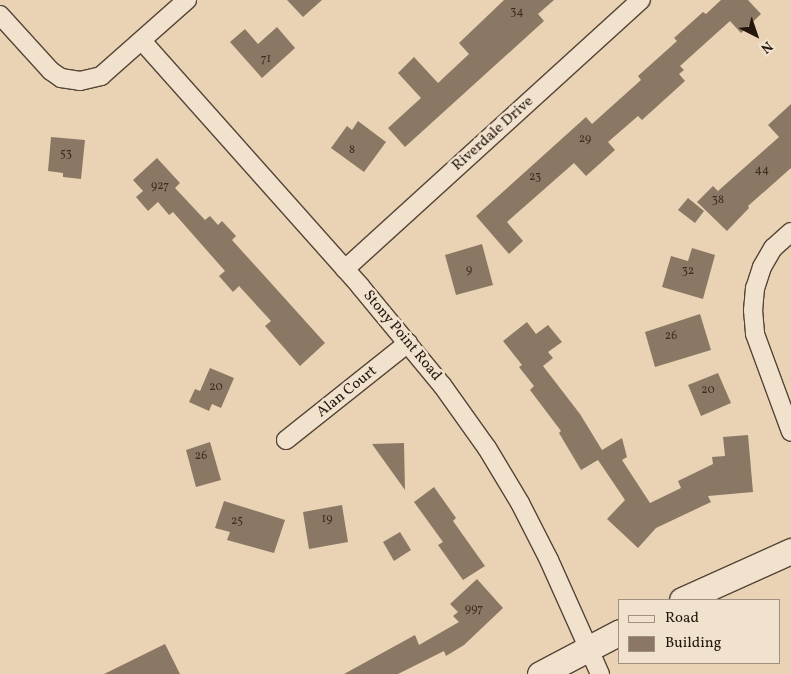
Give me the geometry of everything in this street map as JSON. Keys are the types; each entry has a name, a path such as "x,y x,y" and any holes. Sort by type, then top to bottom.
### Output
{"street":[{"path":"0,15 51,71 61,78 80,81 101,76 187,0"},
{"name":"Riverdale Drive","path":"345,269 640,0"},
{"name":"Stony Point Road","path":"142,41 345,269 408,343 442,385 488,448 549,560 600,674"},
{"path":"791,232 773,248 762,267 755,288 753,310 756,334 791,432"},
{"name":"Alan Court","path":"286,440 408,343"},
{"path":"684,599 791,551"},
{"path":"540,674 618,633"}],"building":[{"path":"287,0 322,0 303,17"},
{"path":"504,0 554,0 538,14 544,21 405,147 388,128 421,98 398,73 414,57 438,83 469,54 459,43"},
{"path":"721,0 748,0 761,14 741,33 730,21 680,66 684,70 679,74 685,81 642,120 638,116 608,142 615,150 586,176 574,163 507,222 523,241 509,254 476,216 586,117 592,124 641,80 638,76 677,41 674,38 703,12 706,14"},
{"path":"277,27 295,48 262,78 230,42 245,29 258,44"},
{"path":"791,104 791,168 748,206 749,208 727,231 697,202 713,186 718,191 779,137 768,125"},
{"path":"358,121 386,142 364,172 331,148 347,126 352,130"},
{"path":"51,137 85,140 81,179 63,177 63,173 48,171"},
{"path":"157,158 180,183 175,188 205,220 210,216 218,225 222,221 236,236 232,240 325,343 300,366 265,326 271,321 239,286 233,292 219,276 225,271 173,212 169,215 158,202 148,211 136,197 143,191 133,180"},
{"path":"688,198 704,211 695,223 678,210"},
{"path":"482,244 493,285 456,295 445,255"},
{"path":"692,248 715,255 703,299 662,287 671,256 688,261"},
{"path":"700,314 711,350 655,367 645,332"},
{"path":"527,322 536,334 548,325 562,342 548,352 553,358 543,366 580,414 602,450 622,438 627,457 622,460 650,503 681,488 678,481 713,464 712,457 725,456 723,437 748,435 753,492 708,496 711,502 656,528 638,548 607,519 625,500 598,460 581,470 559,433 561,431 530,390 534,386 519,367 522,365 503,341"},
{"path":"210,368 234,378 221,408 212,404 209,411 189,402 195,389 200,391"},
{"path":"718,373 731,403 701,416 688,385"},
{"path":"210,442 221,480 196,487 186,450"},
{"path":"404,443 405,490 372,444"},
{"path":"434,487 456,518 453,521 485,566 463,580 438,545 443,542 414,502"},
{"path":"224,501 285,520 274,553 227,540 230,532 215,528"},
{"path":"342,505 348,542 309,549 303,512"},
{"path":"400,532 411,550 394,561 383,542"},
{"path":"477,579 503,608 464,645 446,656 444,651 398,674 344,674 415,635 419,645 459,622 453,616 458,612 450,604"},
{"path":"165,644 180,674 104,674"}]}
